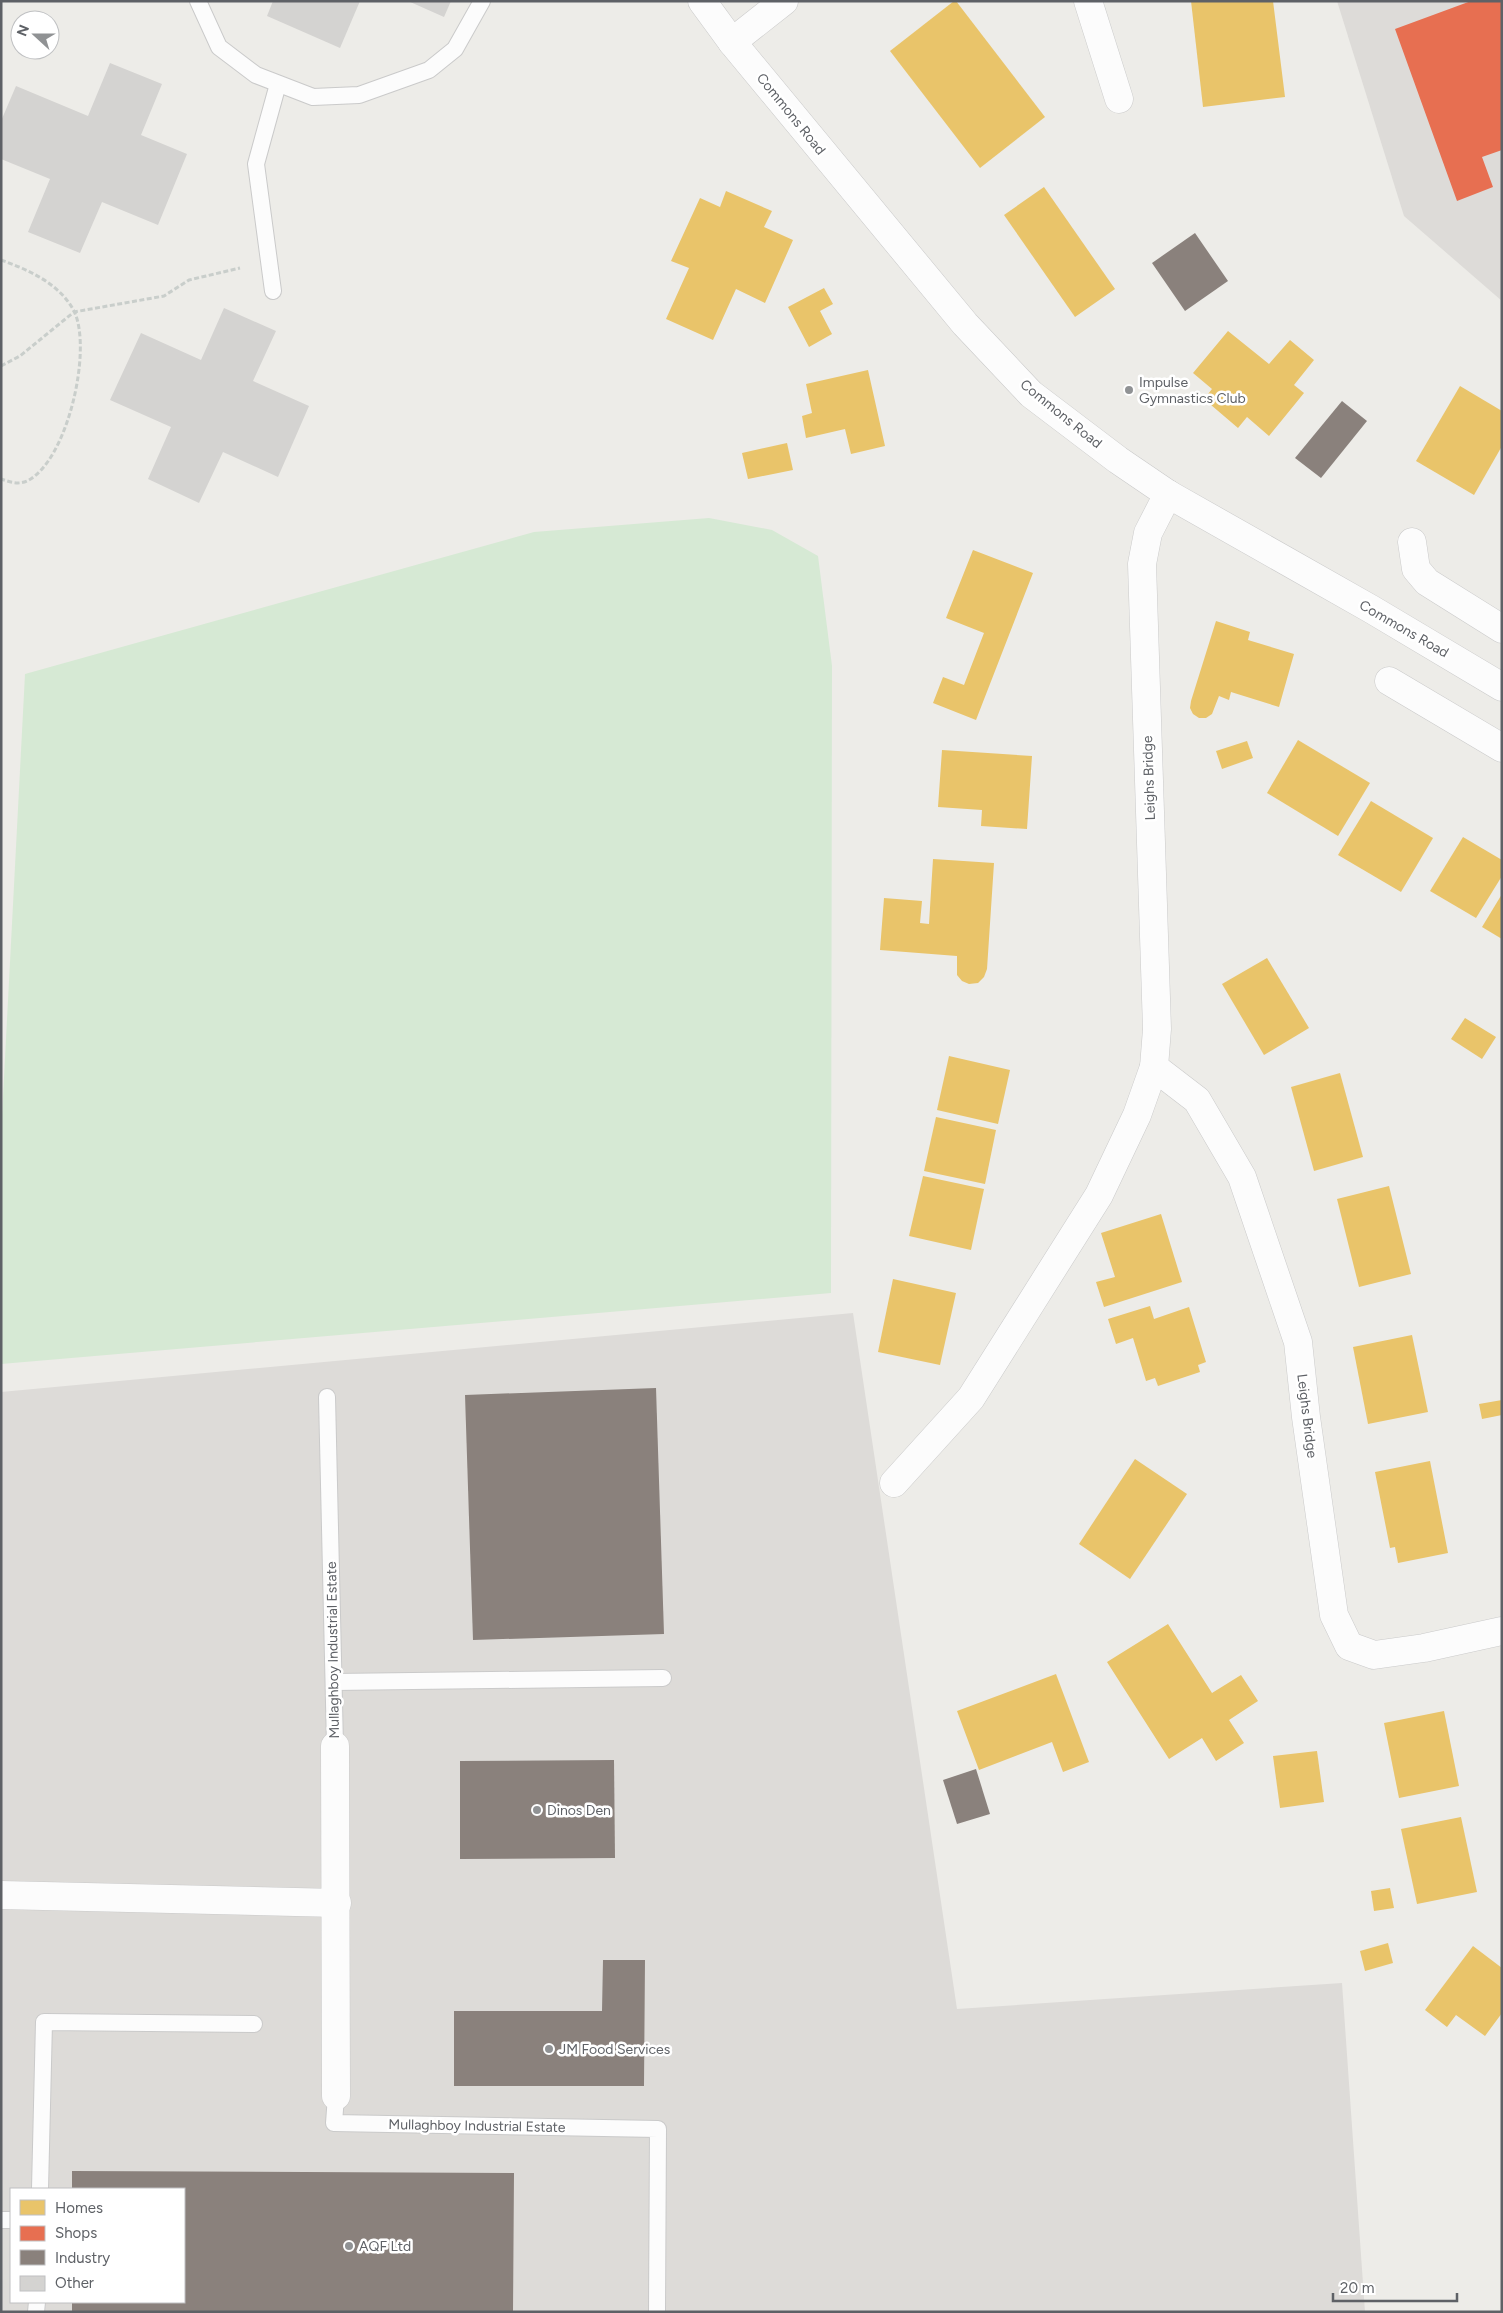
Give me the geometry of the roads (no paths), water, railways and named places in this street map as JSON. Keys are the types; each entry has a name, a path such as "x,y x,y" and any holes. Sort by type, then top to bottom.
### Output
{"street":[{"name":"Commons Road","path":"702,1 732,42 965,324 1031,394 1118,460 1168,494 1371,609 1502,687"},
{"path":"732,42 784,1"},
{"path":"1088,1 1119,99"},
{"name":"Leighs Bridge","path":"894,1482 971,1398 1089,1211 1099,1195 1137,1115 1154,1067 1157,1029 1142,564 1148,533 1168,494"},
{"path":"1412,542 1416,568 1427,582 1502,628"},
{"path":"1389,681 1502,748"},
{"name":"Leighs Bridge","path":"1154,1067 1197,1100 1242,1177 1298,1342 1306,1417 1334,1615 1349,1646 1374,1655 1424,1648 1502,1631"},
{"name":"Mullaghboy Industrial Estate","path":"335,1746 337,1903 336,2096"},
{"path":"1,1895 337,1903"}],"lane":[{"path":"198,1 219,47 256,75 313,97 359,95 429,70 455,49 482,1"},
{"path":"273,291 256,164 278,84"},
{"name":"Mullaghboy Industrial Estate","path":"327,1397 335,1746"},
{"path":"335,1682 663,1678"},
{"path":"40,2188 44,2022 254,2024"},
{"name":"Mullaghboy Industrial Estate","path":"336,2096 334,2123 658,2129 657,2312"}],"place":[{"name":"Impulse Gymnastics Club","path":"1129,390"},
{"name":"Dinos Den","path":"537,1810"},
{"name":"JM Food Services","path":"549,2049"},
{"name":"AQF Ltd","path":"349,2246"}]}
